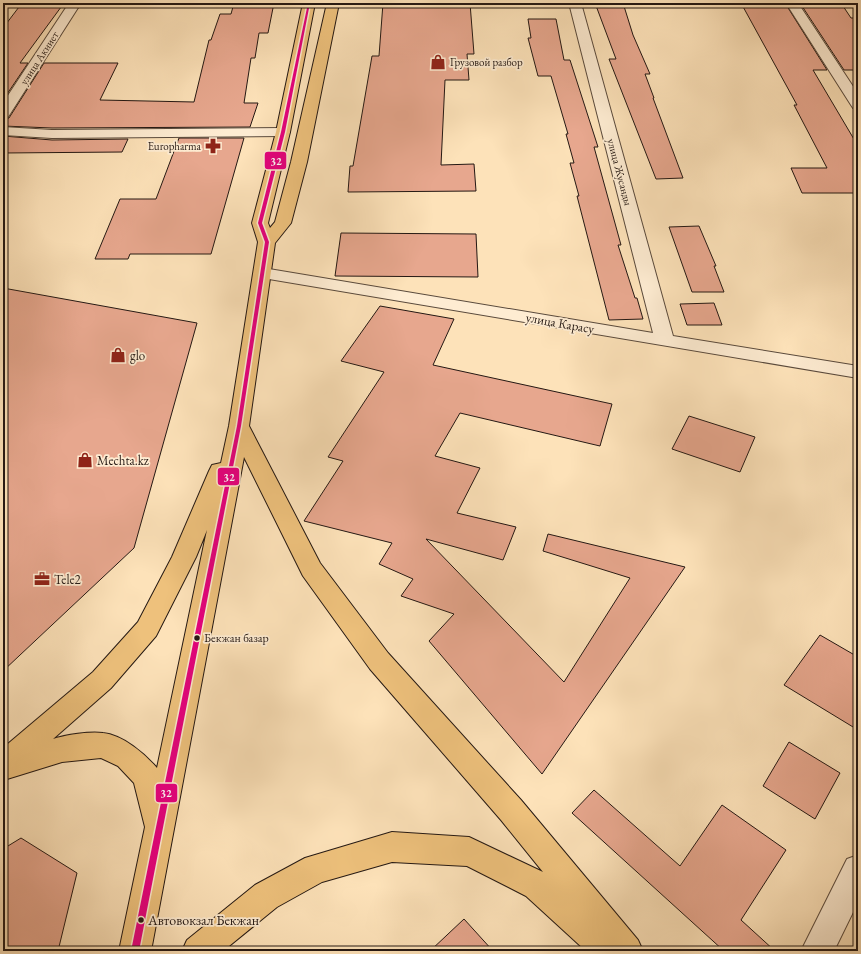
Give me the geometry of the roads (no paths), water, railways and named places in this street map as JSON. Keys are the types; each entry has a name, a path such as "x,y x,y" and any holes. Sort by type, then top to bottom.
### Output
{"highway":[{"path":"135,951 239,426 267,242 260,223 283,132 309,3"},
{"path":"267,242 283,222 333,3"},
{"path":"267,192 291,192"},
{"path":"3,766 102,680 147,629 184,557 239,426"},
{"path":"239,426 311,569 329,594 379,661 511,810 626,951"},
{"path":"3,766 62,749 103,745 128,757 147,777 159,830"},
{"path":"198,951 266,896 316,869 392,847 469,852 537,885 608,951"}],"street":[{"name":"улица Акниет","path":"3,114 75,3"},
{"name":"улица Жусанды","path":"575,3 665,342"},
{"path":"792,3 858,105"},
{"path":"3,131 52,134 283,132"},
{"name":"улица Карасу","path":"262,273 665,342 858,372"},
{"path":"817,951 858,870"}],"place":[{"name":"Грузовой разбор","path":"438,62"},
{"name":"Europharma","path":"213,146"},
{"name":"glo","path":"118,355"},
{"name":"Mechta.kz","path":"85,460"},
{"name":"Tele2","path":"42,579"},
{"name":"Бекжан базар","path":"197,638"},
{"name":"Автовокзал Бекжан","path":"141,920"}]}
